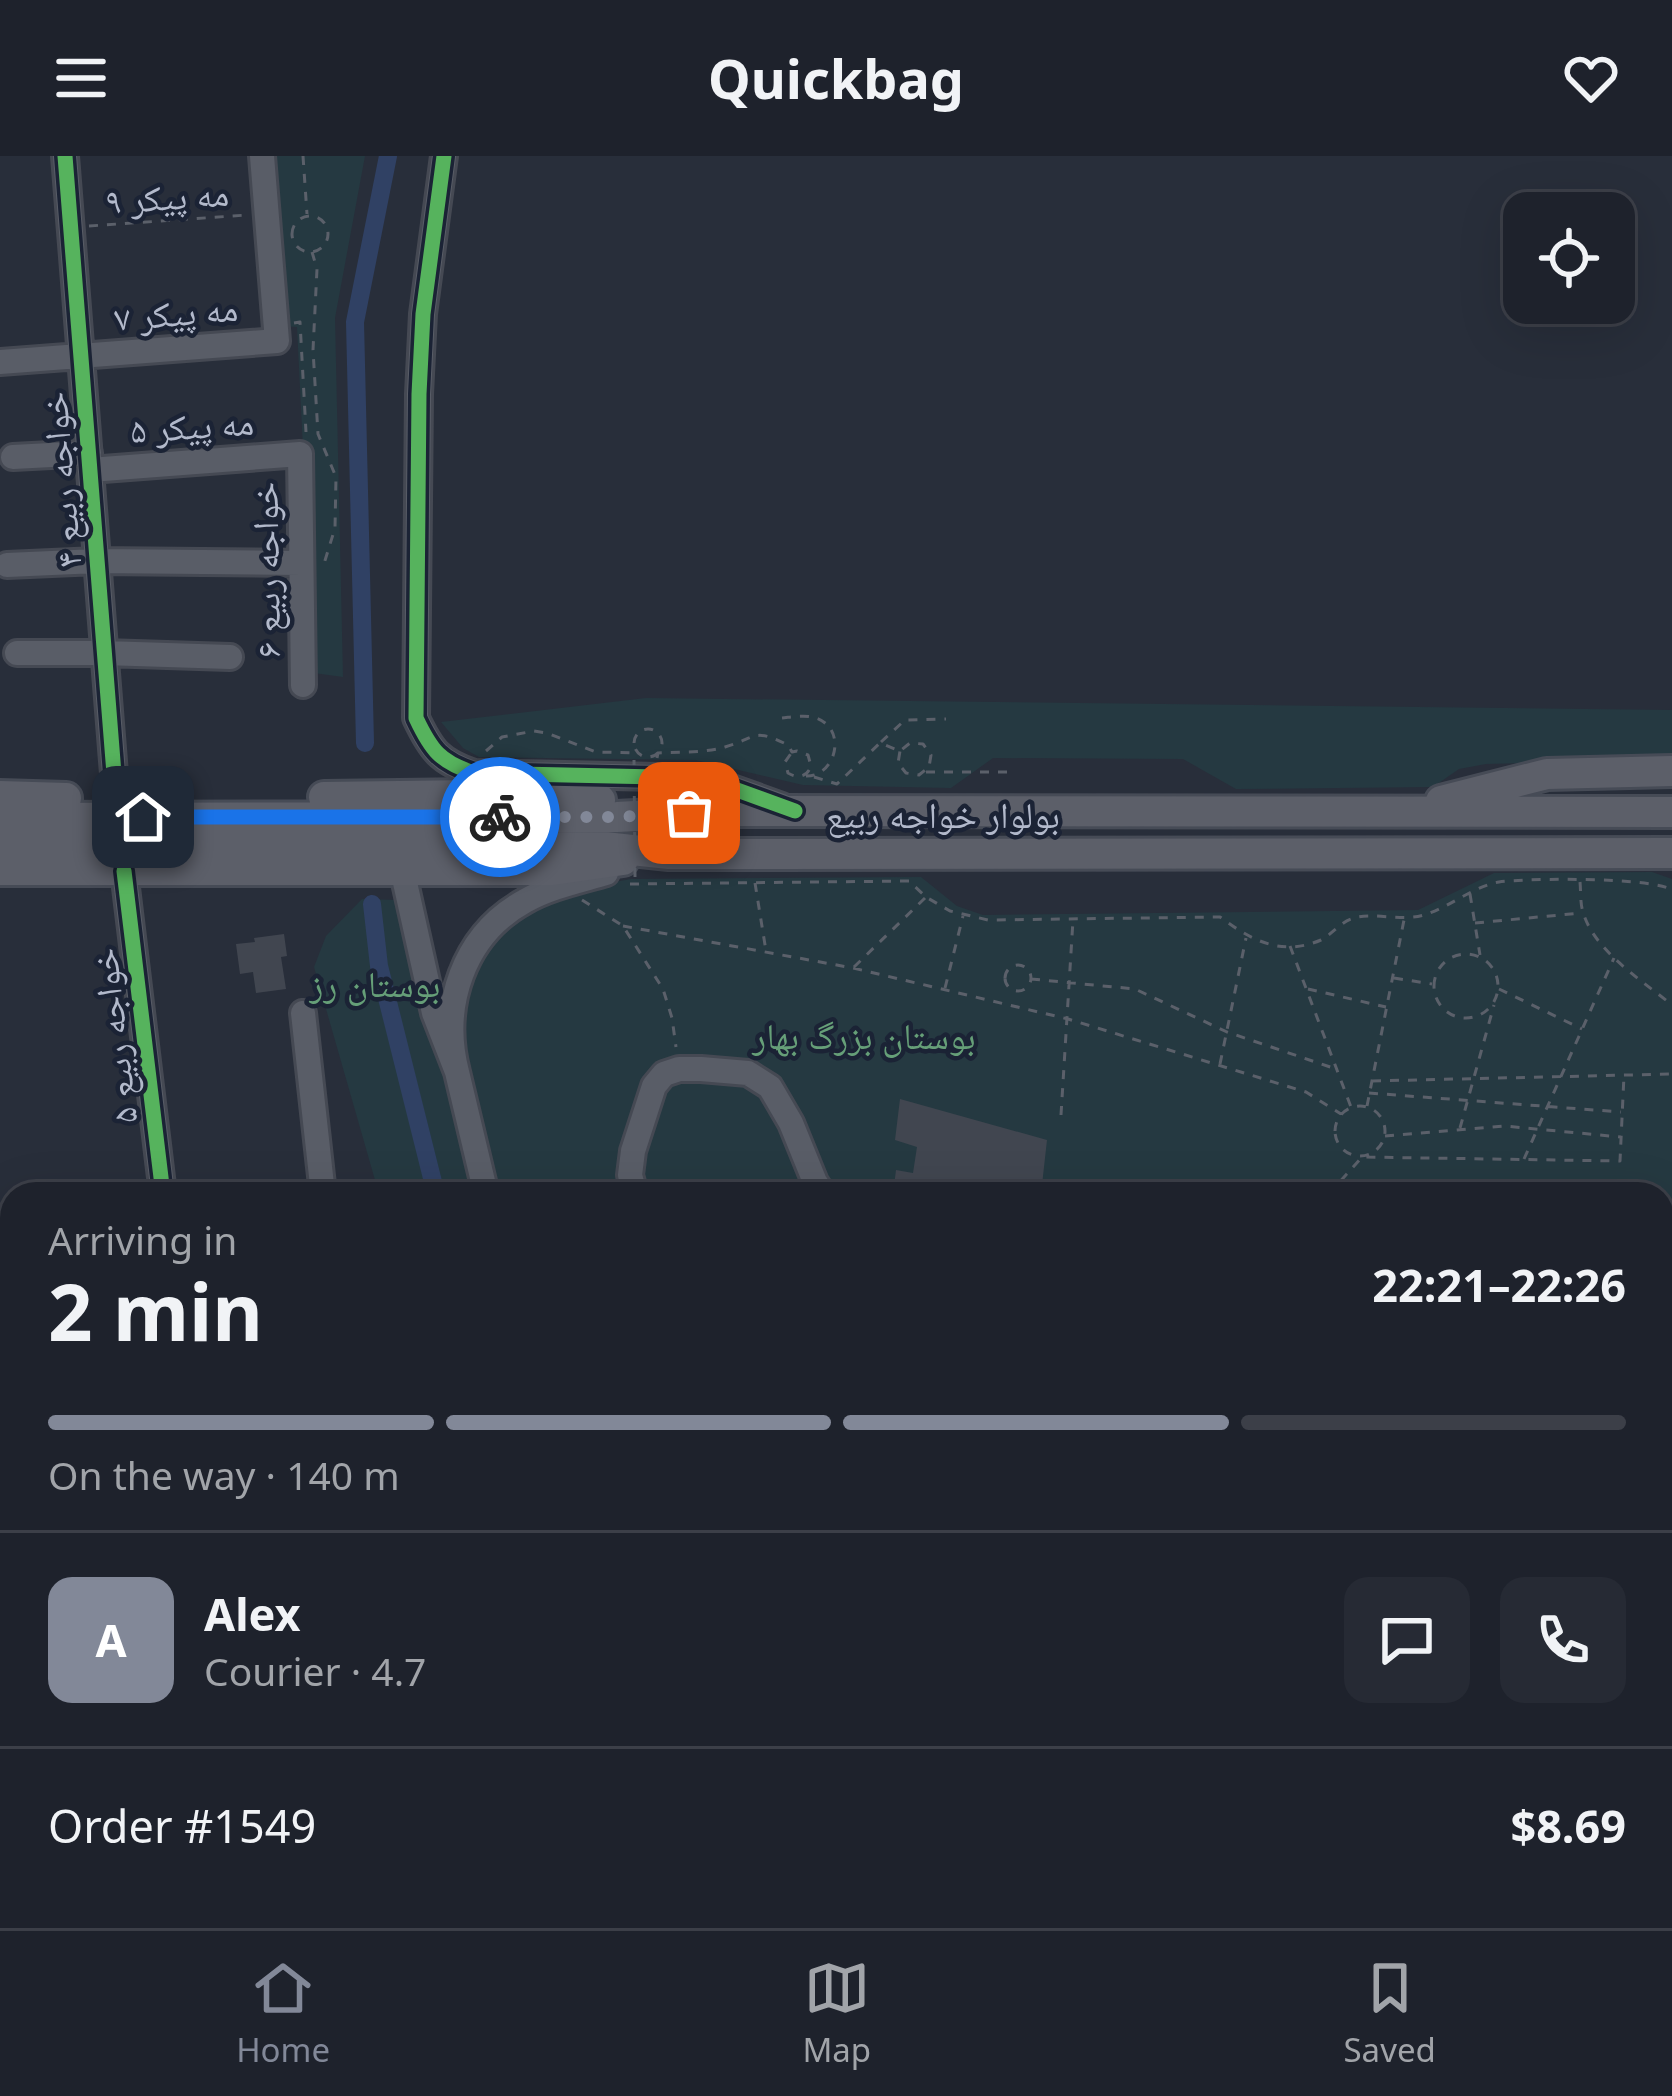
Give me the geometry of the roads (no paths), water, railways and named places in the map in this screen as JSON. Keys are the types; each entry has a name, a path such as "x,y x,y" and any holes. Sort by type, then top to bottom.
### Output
{"main road":[{"path":"1397,812 1546,774 1672,771"},
{"path":"0,796 541,794 726,811"},
{"name":"بولوار خواجه ربیع","path":"143,831 726,811 1672,812"},
{"path":"0,818 143,831"},
{"path":"0,844 143,831"},
{"name":"بولوار خواجه ربیع","path":"143,831 558,842 668,854 1665,858"},
{"path":"0,870 553,870 668,854"}],"street":[{"name":"خواجه ربیع ۴","path":"65,156 116,799"},
{"name":"مه پیکر ۷","path":"0,362 277,341 262,156"},
{"path":"444,156 423,314 419,394 416,718 424,736 447,764 474,773 704,778 795,811"},
{"name":"مه پیکر ۵","path":"13,458 89,461 300,454"},
{"name":"خواجه ربیع ۶","path":"300,454 311,568 303,686"},
{"path":"7,566 97,561 311,568"},
{"path":"17,653 230,657"},
{"path":"483,1182 450,1036 465,964 497,921 527,900 668,854"},
{"path":"403,868 434,1013 457,1072"},
{"name":"خواجه ربیع ۵","path":"124,871 162,1182"},
{"path":"303,1013 322,1182"},
{"path":"632,1182 633,1151 654,1086 664,1074 679,1069 748,1073 770,1087 815,1182"}],"waterway":[{"path":"365,743 355,322 388,156"},
{"path":"372,904 379,966 433,1182"}],"park label":[{"name":"بوستان رز","path":"375,984"},
{"name":"بوستان بزرگ بهار","path":"864,1036"}]}
